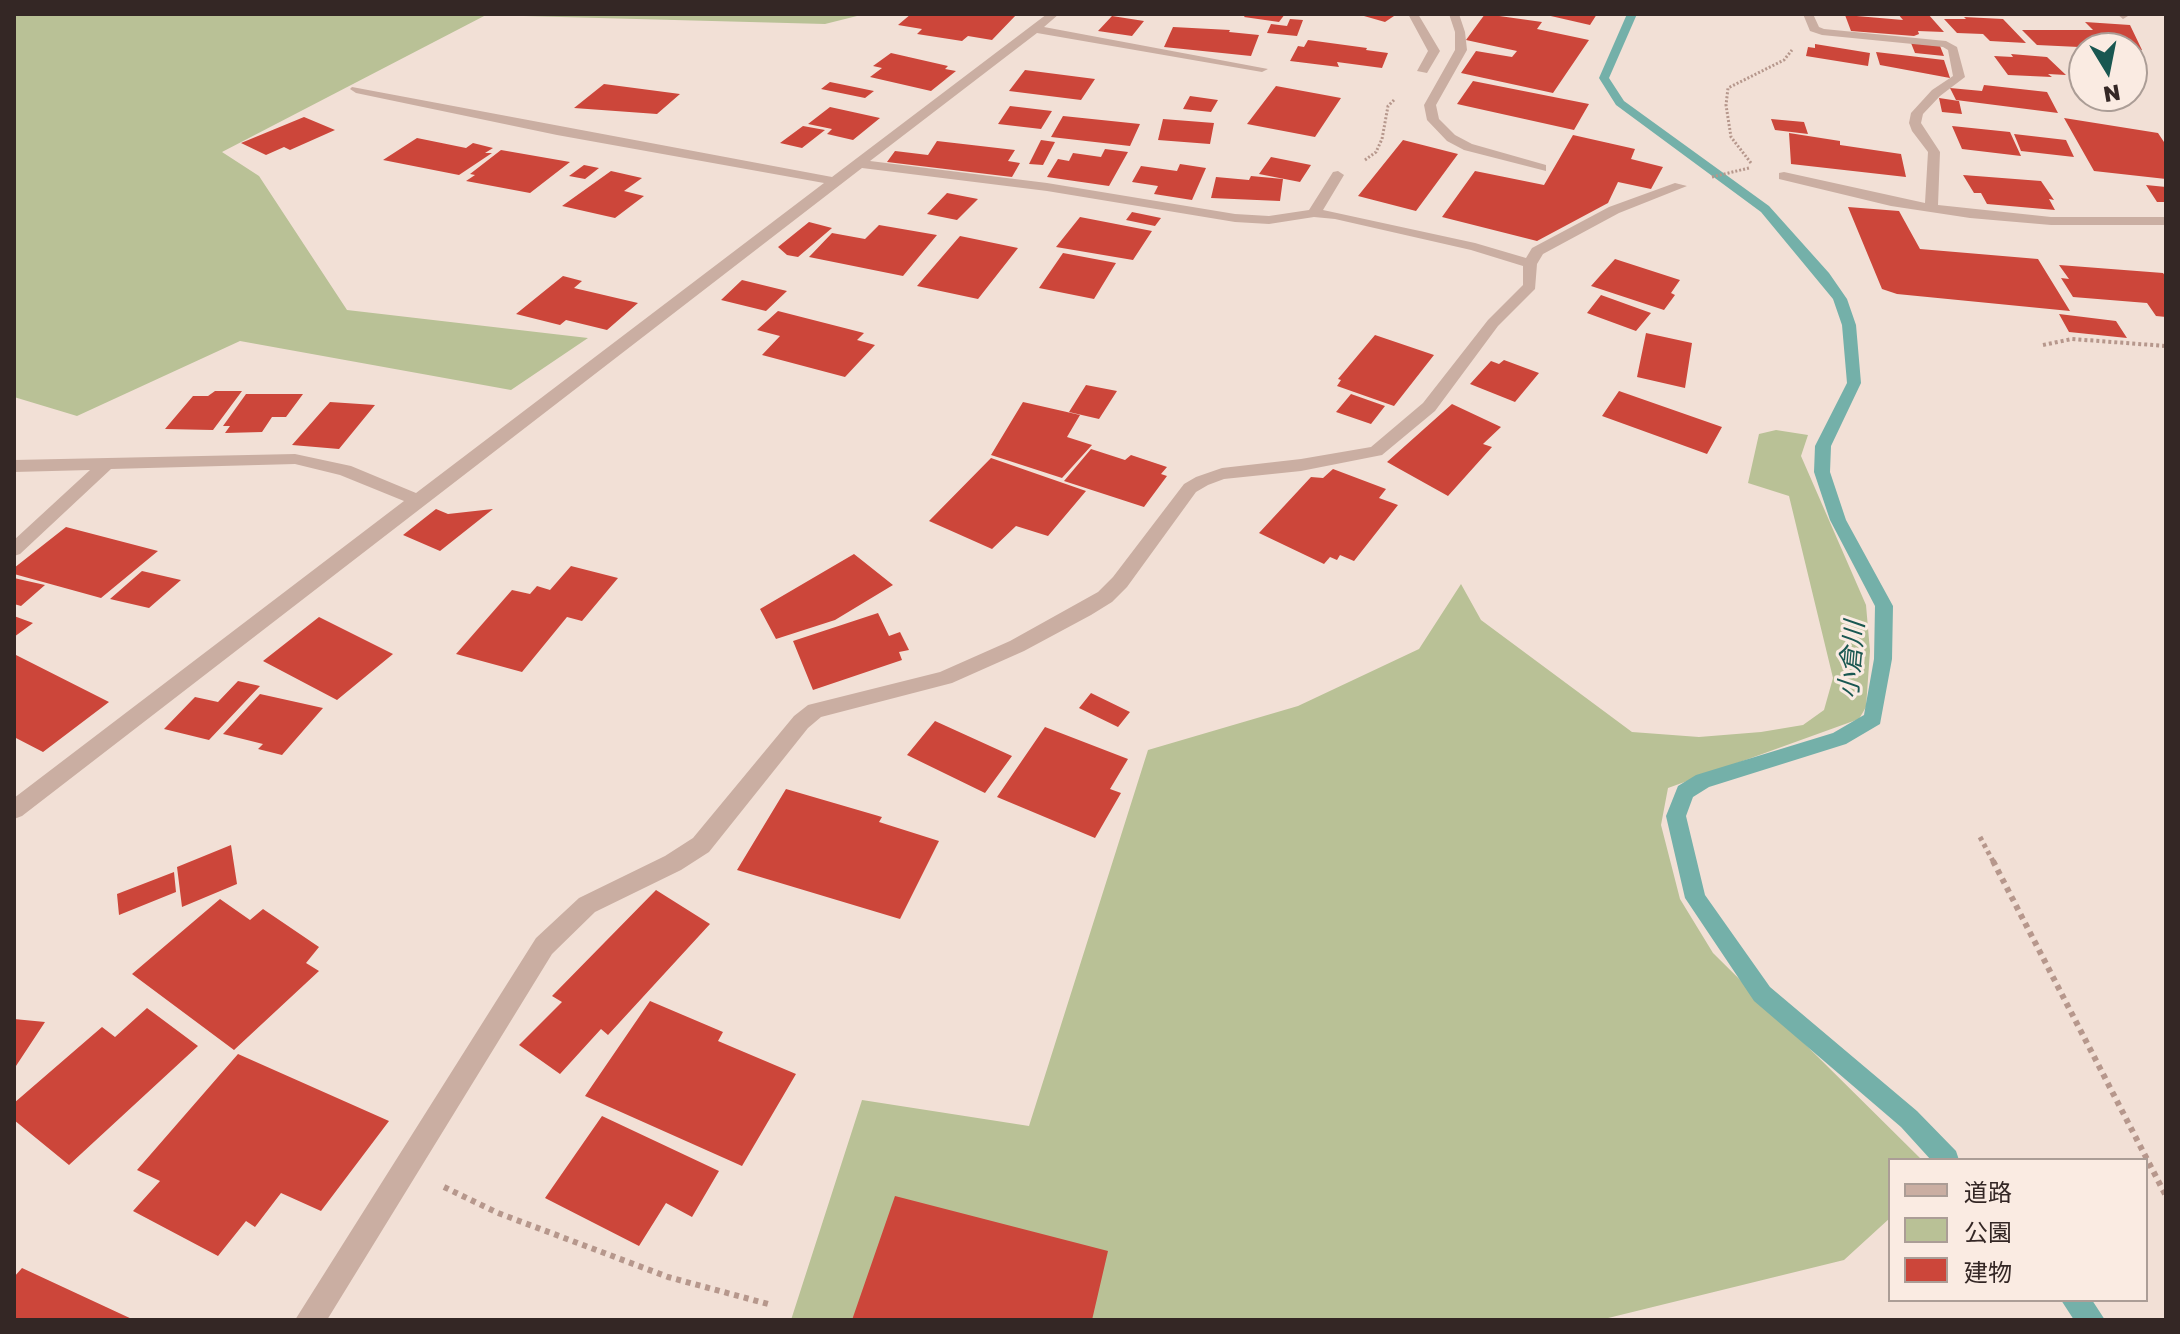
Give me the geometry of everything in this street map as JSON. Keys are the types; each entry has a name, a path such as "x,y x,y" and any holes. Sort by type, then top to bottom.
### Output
{"street":[{"path":"14,810 1054,14"},
{"path":"1413,14 1434,51 1423,71"},
{"path":"1454,14 1460,32 1459,57 1430,105 1433,120 1451,138 1468,147 1541,168"},
{"path":"1808,14 1814,29 1946,44 1953,49 1959,77 1936,93 1917,113 1915,123 1934,152 1931,209"},
{"path":"1035,29 1262,69"},
{"path":"356,89 633,146 832,181"},
{"path":"856,163 1061,189 1235,218 1269,220 1314,213 1412,232 1530,264"},
{"path":"1314,213 1338,175"},
{"path":"1784,176 1804,183 1931,209 2030,220 2166,221"},
{"path":"310,1320 536,958 587,905 673,863 701,845 801,722 815,711 945,678 1017,646 1105,597 1190,488 1202,481 1222,474 1301,465 1376,451 1429,407 1493,323 1530,286 1530,264 1537,251 1614,210 1680,186"},
{"path":"14,466 295,459 345,470 417,500"},
{"path":"14,550 108,462"}],"path":[{"path":"1754,167 1731,137 1726,105 1728,88 1784,60 1814,29"},
{"path":"1338,175 1376,152 1382,139 1388,106 1423,71"},
{"path":"1702,180 1743,169"},
{"path":"2043,345 2072,339 2166,346"},
{"path":"1980,837 2146,1158"},
{"path":"2148,1161 2166,1196"},
{"path":"438,1183 498,1213 668,1277 768,1304"}],"green space":[{"path":"14,14 865,14 825,24 486,15 222,152 259,176 347,310 588,338 511,390 240,341 77,416 14,397"},
{"path":"1776,430 1808,435 1801,456 1866,605 1870,651 1866,707 1859,719 1668,788 1661,825 1680,899 1713,953 1920,1158 1888,1158 1888,1220 1844,1260 1600,1320 791,1320 862,1100 1029,1126 1148,750 1298,706 1419,649 1461,584 1481,620 1632,732 1699,737 1761,732 1803,725 1824,710 1833,678 1789,496 1748,483 1759,434"}],"building":[{"path":"911,14 1017,14 992,40 968,36 962,41 917,34 922,29 898,25"},
{"path":"1246,14 1285,14 1279,22 1244,17"},
{"path":"1357,14 1397,14 1385,22"},
{"path":"1485,14 1542,22 1537,29 1589,40 1553,93 1461,73 1476,51 1512,57 1517,51 1466,40"},
{"path":"1542,14 1597,14 1590,25"},
{"path":"1898,14 1928,14 1944,32 1918,31 1919,34 1914,36 1851,31 1845,15 1903,20"},
{"path":"1112,16 1144,21 1132,36 1098,31"},
{"path":"1964,17 2003,19 2026,43 1990,41 1983,34 1957,33 1944,19 1966,19"},
{"path":"1290,19 1303,20 1297,36 1267,33 1271,24 1287,26"},
{"path":"2085,22 2130,25 2133,32 2068,32 2068,46 2037,45 2022,30 2093,30"},
{"path":"1173,27 1259,35 1251,56 1164,47"},
{"path":"1308,40 1388,53 1382,68 1337,62 1339,67 1290,61 1298,46 1304,47"},
{"path":"1911,43 1940,46 1944,56 1915,53"},
{"path":"1815,44 1870,53 1868,66 1806,56 1808,47 1815,48"},
{"path":"1876,52 1944,60 1950,78 1880,65"},
{"path":"891,53 948,66 945,69 956,71 931,91 870,77 882,68 873,66"},
{"path":"2011,54 2047,57 2066,75 2008,75 1994,56 2013,57"},
{"path":"1025,70 1095,79 1081,100 1009,91"},
{"path":"1473,81 1589,104 1574,130 1457,104"},
{"path":"830,82 874,91 865,98 821,89"},
{"path":"604,84 680,94 657,114 574,108"},
{"path":"1984,85 2047,92 2058,113 1956,100 1950,88 1982,91"},
{"path":"1276,86 1341,98 1315,137 1247,124"},
{"path":"1190,96 1218,100 1211,112 1183,109"},
{"path":"1939,98 1959,101 1962,114 1942,112"},
{"path":"1010,106 1052,111 1041,129 998,124"},
{"path":"830,107 880,118 853,140 827,134 832,129 808,124"},
{"path":"1063,116 1140,124 1130,146 1051,137"},
{"path":"304,117 335,130 290,150 284,147 266,155 241,143"},
{"path":"2064,118 2158,133 2166,145 2166,179 2094,171"},
{"path":"1163,119 1214,123 1210,144 1158,140"},
{"path":"1771,119 1804,122 1808,134 1775,130"},
{"path":"803,126 825,130 802,148 780,143"},
{"path":"1952,126 2010,132 2021,156 1962,149"},
{"path":"1789,133 1901,154 1906,177 1791,164"},
{"path":"2014,134 2066,140 2074,157 2021,151"},
{"path":"1573,135 1635,149 1631,159 1663,167 1651,189 1618,182 1608,203 1537,241 1442,217 1475,171 1544,185"},
{"path":"417,138 466,148 473,143 493,148 485,153 492,153 459,175 383,160"},
{"path":"1041,140 1055,142 1043,165 1029,164"},
{"path":"1403,140 1458,154 1416,211 1358,196"},
{"path":"937,141 1015,150 1008,161 1020,163 1012,177 887,162 895,151 928,155"},
{"path":"1105,149 1128,152 1109,186 1047,177 1058,159 1069,161 1073,153 1101,157"},
{"path":"501,150 570,162 530,193 466,181 475,175 470,174"},
{"path":"1271,157 1311,165 1300,182 1259,174"},
{"path":"1180,164 1206,168 1192,200 1154,194 1158,186 1132,182 1141,166 1177,171"},
{"path":"584,165 599,168 585,179 569,176"},
{"path":"611,171 642,178 624,191 644,196 615,218 562,206"},
{"path":"1963,175 2041,181 2054,200 2049,199 2055,210 1987,204 1981,193 1974,193"},
{"path":"1251,176 1283,179 1280,201 1211,198 1216,177 1249,180"},
{"path":"2146,185 2166,187 2166,202 2157,202"},
{"path":"947,193 978,199 957,220 927,214"},
{"path":"1848,207 1899,211 1920,249 2038,259 2070,311 1897,294 1882,289"},
{"path":"1132,212 1161,218 1155,226 1126,220"},
{"path":"1080,217 1152,231 1133,260 1056,247"},
{"path":"809,222 832,228 798,257 787,255 778,247"},
{"path":"879,225 937,235 903,276 809,257 832,233 865,239"},
{"path":"960,236 1018,248 978,299 917,286"},
{"path":"1063,253 1116,263 1094,299 1039,288"},
{"path":"1615,259 1680,280 1671,293 1675,295 1664,310 1591,286"},
{"path":"2059,265 2163,273 2166,277 2166,317 2156,316 2147,303 2073,297 2061,278 2069,279"},
{"path":"563,276 582,281 574,288 638,303 607,330 566,320 560,325 516,314"},
{"path":"742,280 787,291 766,311 721,300"},
{"path":"1601,295 1651,313 1636,331 1587,313"},
{"path":"778,311 864,333 857,340 875,345 845,377 762,355 780,336 757,330"},
{"path":"2059,314 2116,321 2127,338 2069,332"},
{"path":"1646,333 1692,343 1685,388 1637,377"},
{"path":"1375,335 1434,355 1394,406 1337,386 1341,380 1338,379"},
{"path":"1504,360 1539,373 1515,402 1470,384 1491,361 1499,364"},
{"path":"1086,385 1117,391 1099,419 1069,412"},
{"path":"215,391 242,391 213,430 165,429 193,396 208,396"},
{"path":"1619,391 1722,427 1707,454 1602,416"},
{"path":"246,394 303,394 286,417 272,417 262,432 225,433 230,426 223,426"},
{"path":"1351,394 1385,406 1371,424 1336,412"},
{"path":"330,402 375,405 339,449 292,445"},
{"path":"1023,402 1080,415 1067,437 1092,445 1062,478 991,455"},
{"path":"1452,404 1501,427 1483,444 1492,447 1448,496 1387,462"},
{"path":"1091,449 1125,460 1131,455 1167,467 1161,474 1167,476 1144,507 1064,481"},
{"path":"991,458 1086,491 1048,536 1016,526 992,549 929,521"},
{"path":"1333,469 1386,489 1379,498 1398,505 1354,561 1340,555 1337,560 1330,557 1324,564 1259,533 1311,477 1323,478"},
{"path":"436,509 448,514 493,509 440,551 403,535"},
{"path":"66,527 158,551 101,598 14,574 14,568"},
{"path":"854,554 893,585 835,620 776,639 760,609"},
{"path":"571,566 618,578 582,621 567,617 522,672 456,654 512,590 530,594 537,586 550,590"},
{"path":"142,571 181,580 149,608 110,599"},
{"path":"14,578 45,585 21,606 14,604"},
{"path":"878,613 889,636 900,632 909,650 899,652 902,660 813,690 793,641"},
{"path":"14,616 33,623 14,637"},
{"path":"319,617 393,654 337,700 263,661"},
{"path":"14,654 109,702 43,752 14,737"},
{"path":"238,681 260,686 209,740 164,729 195,697 218,702"},
{"path":"1091,693 1130,712 1118,727 1079,708"},
{"path":"260,694 323,708 282,755 258,749 263,744 223,734"},
{"path":"935,721 1012,756 985,793 907,755"},
{"path":"1045,727 1128,759 1110,789 1121,793 1095,838 997,797"},
{"path":"786,789 882,817 879,822 939,841 900,919 737,870"},
{"path":"231,845 237,884 182,907 177,867"},
{"path":"174,872 176,892 119,915 117,894"},
{"path":"656,890 710,924 608,1035 601,1029 560,1074 519,1045 562,1002 552,996"},
{"path":"220,899 250,920 263,909 319,947 306,963 319,971 234,1050 132,974"},
{"path":"650,1001 723,1032 718,1041 796,1074 742,1166 585,1096"},
{"path":"147,1008 198,1046 69,1165 14,1120 14,1103 102,1027 115,1037"},
{"path":"14,1019 45,1022 14,1069"},
{"path":"238,1054 389,1121 321,1211 281,1193 255,1227 246,1221 218,1256 133,1211 160,1181 137,1170"},
{"path":"602,1116 719,1171 692,1217 666,1203 639,1246 545,1198"},
{"path":"895,1196 1108,1251 1092,1320 852,1320"},
{"path":"22,1268 134,1320 14,1320 14,1277"}],"waterway":[{"name":"小倉川","path":"1632,14 1604,78 1620,103 1765,209 1824,276 1840,299 1849,325 1854,383 1823,446 1822,472 1838,520 1884,606 1883,659 1873,719 1839,739 1703,781 1685,792 1676,816 1695,898 1762,994 1909,1119 1945,1158"},
{"name":"小倉川","path":"2076,1302 2092,1320"}]}
